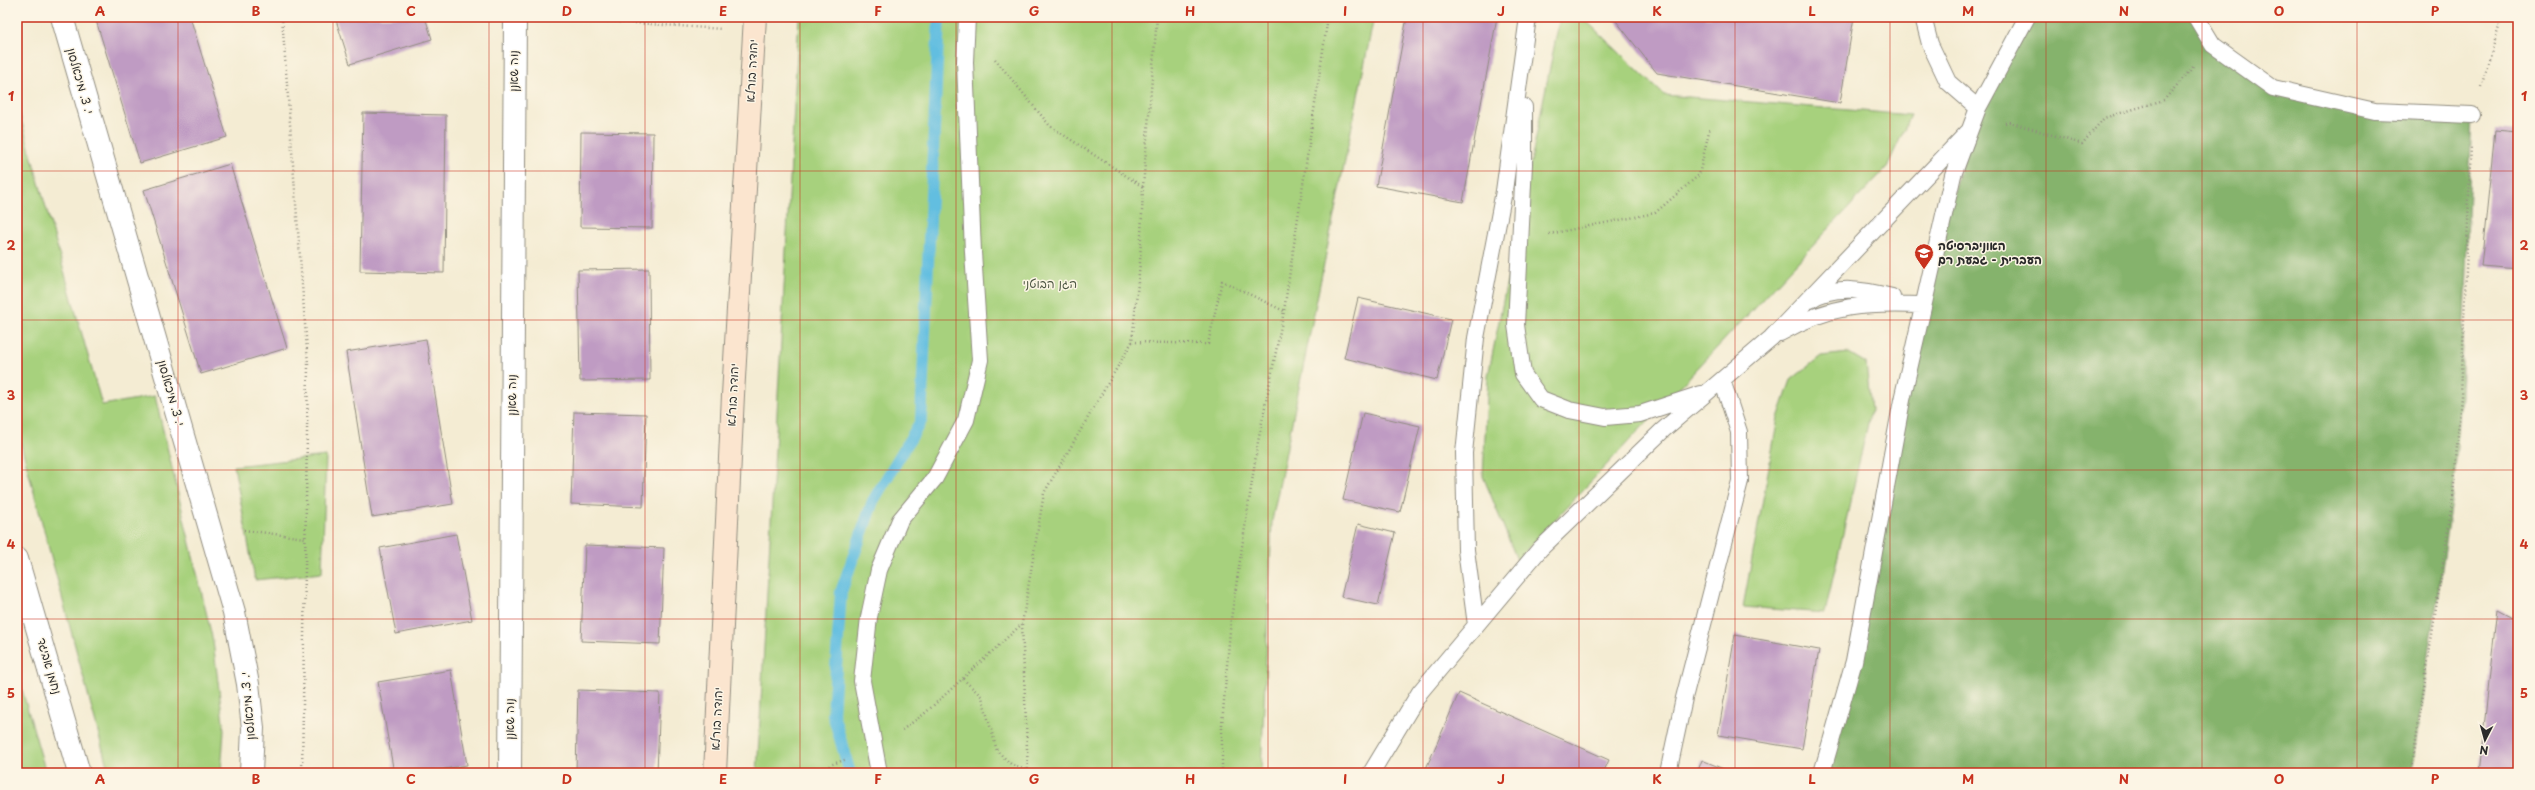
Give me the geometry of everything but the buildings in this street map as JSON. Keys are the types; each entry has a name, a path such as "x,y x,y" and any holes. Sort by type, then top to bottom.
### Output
{"street":[{"name":"י. צ. מיכאלסון","path":"62,17 234,612 248,684 253,728 251,773"},
{"name":"נוה שאנן","path":"510,773 515,17"},
{"name":"יהודה בורלא","path":"715,773 733,388 754,24"},
{"name":"נחמן אביגד","path":"17,559 79,773"}],"lane":[{"path":"1476,625 1466,550 1464,453 1476,338 1504,191 1528,17"},
{"path":"1924,17 1930,44 1948,82 1978,108"},
{"path":"1822,773 1854,661 1902,400 1922,305 1953,175 1978,108 2027,17"},
{"path":"2196,17 2213,45 2273,88 2375,110 2472,115"},
{"path":"879,773 862,681 869,617 879,570 900,520 935,478 966,420 980,360 965,62 967,21"},
{"path":"1524,47 1524,164 1516,325 1523,374 1541,399 1569,410 1605,418 1640,414 1708,392"},
{"path":"1371,773 1420,692 1540,549 1663,430 1771,338 1797,308 1968,132"},
{"path":"1797,308 1815,297 1830,291 1848,290 1880,294 1922,305"},
{"path":"1771,338 1818,314 1846,306 1876,303 1922,305"},
{"path":"1668,773 1684,698 1740,481 1739,432 1722,380"}],"path":[{"path":"282,17 308,364 302,773"},
{"path":"547,17 754,24"},
{"path":"963,679 982,697 997,752 1012,765 1028,771 1022,624 1044,493 1132,342 1140,264 1143,187 1157,17"},
{"path":"1222,773 1222,724 1231,619 1258,442 1284,311 1328,17"},
{"path":"2411,773 2453,496 2461,396 2472,115 2502,17"},
{"path":"967,21 1050,126 1143,187"},
{"path":"1968,132 2009,122 2082,144 2104,118 2164,100 2213,45"},
{"path":"1521,240 1655,213 1699,176 1710,127"},
{"path":"1132,342 1208,344 1222,281 1284,311"},
{"path":"238,526 242,530 305,538"},
{"path":"874,749 924,714 1022,624"},
{"path":"825,773 830,765"}],"green space":[{"name":"הגן הבוטני","path":"799,17 1374,17 1272,521 1261,773 757,773"},
{"path":"1560,17 1582,17 1664,95 1911,115 1887,167 1517,560 1483,476 1488,376"},
{"path":"2026,17 2197,17 2213,45 2273,88 2375,111 2472,115 2461,396 2453,496 2411,773 1826,773 1922,305 1978,108"},
{"path":"17,105 102,405 155,396 213,641 224,730 221,773 109,773 17,429"},
{"path":"1849,353 1866,363 1871,410 1825,613 1743,607 1778,418 1791,380 1821,356"},
{"path":"326,456 322,573 255,580 234,466"},
{"path":"17,672 46,773 17,773"}],"waterway":[{"path":"850,773 833,714 841,592 873,501 921,421 939,17"}],"place":[{"name":"האוניברסיטה העברית - גבעת רם","path":"1924,270"}]}
